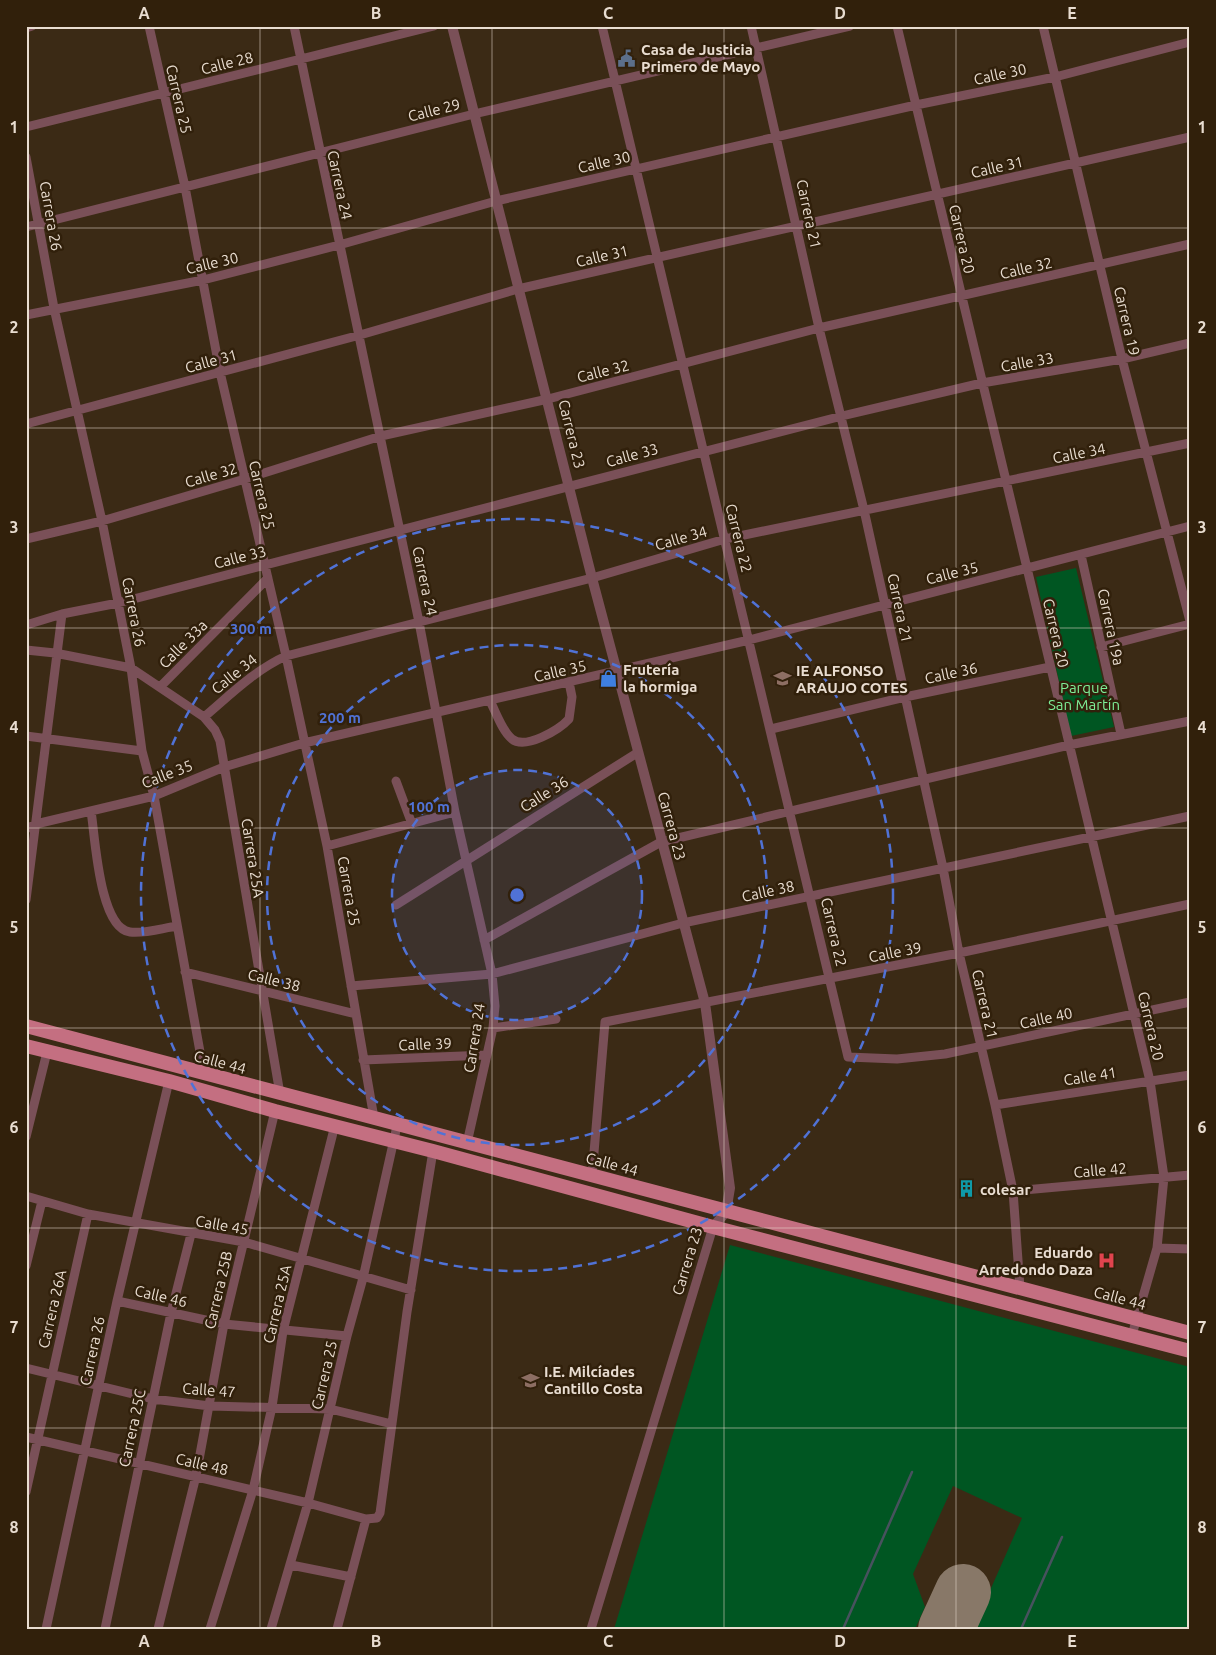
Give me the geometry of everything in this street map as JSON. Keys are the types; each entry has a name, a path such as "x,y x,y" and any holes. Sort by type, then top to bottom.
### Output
{"main road":[{"name":"Calle 44","path":"26,1026 374,1118 397,1126 840,1240 1190,1333"},
{"name":"Calle 44","path":"26,1046 169,1081 713,1227 1190,1351"}],"street":[{"path":"26,28 32,26"},
{"name":"Carrera 25","path":"149,26 185,187 220,372 286,656 327,846 374,1118"},
{"name":"Carrera 24","path":"294,26 319,152 360,335 420,622 455,812 492,974 495,1006 492,1028 467,1143"},
{"name":"Calle 28","path":"26,127 434,26"},
{"name":"Carrera 23","path":"452,26 637,753 706,1003 730,1188 726,1212 713,1227 590,1629"},
{"name":"Carrera 22","path":"602,26 831,978 848,1057"},
{"name":"Carrera 21","path":"752,26 798,226 819,328 864,510 922,780 943,868 959,953 995,1105 1013,1191 1020,1288"},
{"name":"Calle 29","path":"26,227 474,114 850,26"},
{"name":"Carrera 20","path":"898,26 1090,837 1112,920 1150,1081 1164,1177 1157,1248 1132,1335"},
{"name":"Carrera 19","path":"1043,26 1122,359 1190,623"},
{"name":"Calle 30","path":"26,315 203,280 339,246 496,201 636,168 1055,77 1190,42"},
{"name":"Calle 31","path":"26,424 78,412 360,335 518,289 1190,137"},
{"name":"Carrera 26","path":"26,157 54,308 102,521 131,668 142,751 154,796 204,1074"},
{"name":"Calle 32","path":"26,539 102,521 381,436 548,399 819,328 1190,244"},
{"name":"Calle 33","path":"26,625 62,614 118,603 400,531 704,450 842,416 982,383 1122,359 1190,343"},
{"name":"Calle 34","path":"204,717 254,674 269,663 286,656 592,578 725,540 864,510 1147,454 1190,443"},
{"name":"Calle 35","path":"26,828 154,796 224,766 304,743 750,640 1190,526"},
{"name":"Carrera 19a","path":"1081,555 1121,734"},
{"name":"Calle 33a","path":"161,686 268,578"},
{"path":"26,900 47,738 55,653 62,614"},
{"path":"1101,647 1190,623"},
{"path":"26,650 55,653 131,668"},
{"name":"Calle 36","path":"771,729 905,697 1050,667"},
{"name":"Carrera 25A","path":"131,668 161,686 204,717 215,730 220,741 280,1094"},
{"path":"490,701 510,738 516,742 526,742 551,733 569,719 572,697 569,682"},
{"path":"484,940 661,842 1069,745 1190,721"},
{"path":"26,736 142,751"},
{"name":"Calle 36","path":"396,905 637,753"},
{"path":"396,781 412,824"},
{"path":"91,811 104,899 118,925 130,932 177,926"},
{"path":"327,846 455,812"},
{"name":"Calle 38","path":"351,986 492,974 683,923 1190,816"},
{"name":"Calle 39","path":"592,1176 605,1022 959,953 1190,904"},
{"name":"Calle 38","path":"185,972 356,1014"},
{"name":"Calle 40","path":"848,1057 897,1059 946,1054 1190,1002"},
{"path":"492,1028 556,1019"},
{"path":"26,1137 47,1052"},
{"name":"Calle 39","path":"364,1060 487,1055"},
{"name":"Calle 41","path":"995,1105 1190,1075"},
{"name":"Carrera 26","path":"46,1629 117,1300 169,1081"},
{"name":"Carrera 25B","path":"158,1629 196,1476 224,1324 275,1111"},
{"name":"Carrera 25A","path":"210,1629 253,1490 272,1407 283,1331 335,1125"},
{"name":"Carrera 25","path":"271,1629 308,1503 347,1336 363,1278 397,1126"},
{"path":"337,1629 369,1519 377,1518 380,1514 407,1312 433,1151"},
{"name":"Calle 42","path":"1013,1191 1190,1175"},
{"name":"Calle 45","path":"26,1196 88,1214 244,1242 302,1257 363,1278 411,1290"},
{"path":"26,1266 42,1201"},
{"name":"Carrera 26A","path":"26,1492 88,1214"},
{"name":"Carrera 25C","path":"104,1629 171,1313 191,1234"},
{"path":"1157,1248 1190,1249"},
{"name":"Calle 46","path":"117,1300 224,1324 347,1336"},
{"name":"Calle 47","path":"26,1368 153,1398 210,1406 330,1410 392,1424"},
{"name":"Calle 48","path":"26,1436 369,1519"},
{"path":"291,1565 351,1577"}],"green space":[{"name":"Parque San Martín","path":"1076,568 1114,727 1071,736 1036,577"},
{"path":"730,1245 1190,1367 1190,1629 973,1629 1022,1518 953,1486 913,1574 925,1607 915,1629 614,1629"}],"waterway":[{"path":"843,1629 912,1472"},
{"path":"1021,1629 1062,1537"}],"runway":[{"path":"946,1629 963,1592"}],"place":[{"name":"Casa de Justicia Primero de Mayo","path":"627,58"},
{"name":"Frutería la hormiga","path":"609,678"},
{"name":"IE ALFONSO ARAUJO COTES","path":"782,679"},
{"name":"colesar","path":"966,1189"},
{"name":"Eduardo Arredondo Daza","path":"1107,1261"},
{"name":"I.E. Milcíades Cantillo Costa","path":"530,1380"}]}
